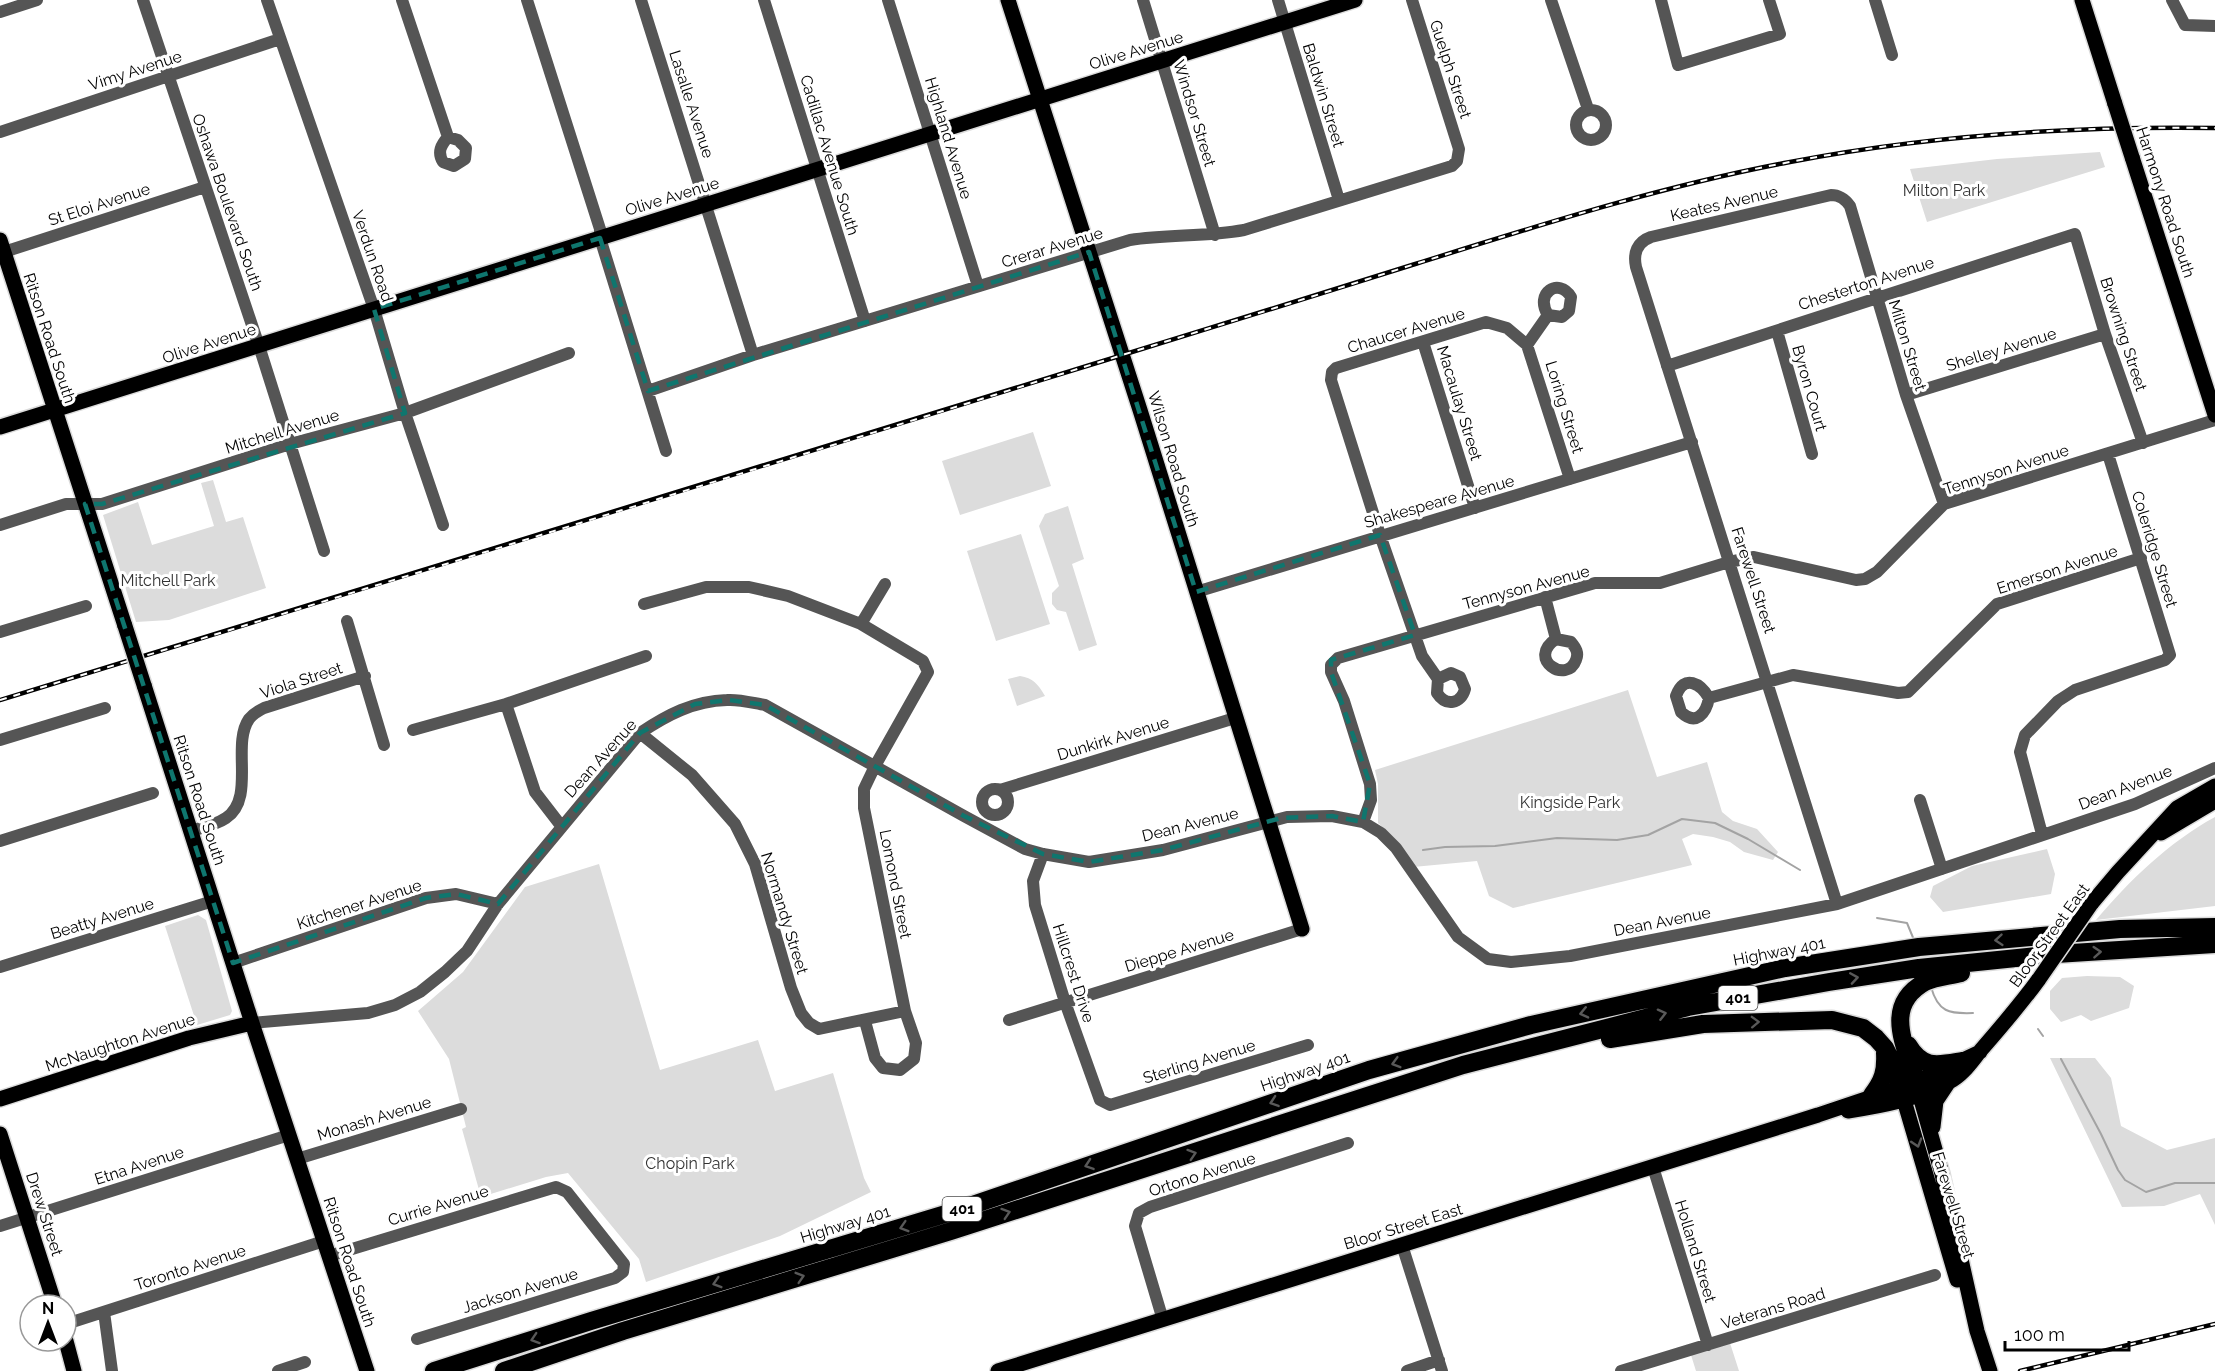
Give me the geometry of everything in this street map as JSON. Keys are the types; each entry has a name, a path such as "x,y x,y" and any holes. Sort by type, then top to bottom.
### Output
{"highway":[{"path":"2120,929 2215,915"},
{"name":"Highway 401","path":"434,1371 952,1212 1370,1070 1531,1025 1785,968 1919,947 2120,929 2215,927"},
{"name":"401","path":"504,1371 623,1331 951,1231 1463,1065 1688,1007 1908,969 2018,958 2215,944"},
{"path":"1910,1091 1900,1023 1900,1010 1907,996 1926,981 2018,958"},
{"path":"1463,1065 1703,1024 1832,1020 1863,1028 1876,1038 1885,1048 1910,1091"},
{"path":"1903,1038 1913,1054 1923,1062 1940,1065 1963,1061"},
{"path":"1872,1095 1885,1074 1885,1048"}],"main road":[{"name":"Wilson Road South","path":"1008,0 1302,929"},
{"name":"Olive Avenue","path":"0,427 1355,0"},
{"name":"Harmony Road South","path":"2082,0 2215,415"},
{"name":"Ritson Road South","path":"2,246 252,1023 367,1371"},
{"name":"Bloor Street East","path":"998,1371 1818,1115 1872,1095 1910,1091 1948,1083 1966,1069 2008,1020 2091,904 2118,872 2177,808 2215,786"},
{"name":"Bloor Street East","path":"2148,840 2215,801"},
{"name":"McNaughton Avenue","path":"0,1099 200,1035 252,1023"},
{"name":"Bloor Street East","path":"1818,1115 1875,1107 1910,1091 1980,1052"},
{"path":"1934,1145 1936,1101 1948,1083"},
{"name":"Farewell Street","path":"1910,1091 1934,1145 1977,1331 1990,1371"},
{"name":"Farewell Street","path":"1910,1091 1971,1326 1977,1331"},
{"name":"Drew Street","path":"0,1134 51,1293"},
{"path":"69,1353 74,1371"}],"street":[{"path":"0,12 37,0"},
{"name":"Oshawa Boulevard South","path":"143,0 259,346 324,551"},
{"name":"Verdun Road","path":"267,0 374,309 405,412 443,525"},
{"path":"402,0 448,137"},
{"path":"527,0 600,230 600,238 666,451"},
{"name":"Lasalle Avenue","path":"641,0 753,355"},
{"name":"Cadillac Avenue South","path":"764,0 865,321"},
{"name":"Highland Avenue","path":"888,0 978,286"},
{"name":"Windsor Street","path":"1143,0 1215,235"},
{"name":"Baldwin Street","path":"1278,0 1340,200"},
{"name":"Guelph Street","path":"1412,0 1459,149"},
{"path":"1551,0 1588,109"},
{"path":"1661,0 1678,65 1780,34 1769,0"},
{"path":"1875,0 1892,56"},
{"path":"2172,0 2185,25 2215,26"},
{"name":"Vimy Avenue","path":"0,132 280,39"},
{"name":"Crerar Avenue","path":"648,391 753,355 1130,240 1215,235 1244,230 1452,166 1457,161 1459,149"},
{"name":"St Eloi Avenue","path":"2,246 205,187"},
{"name":"Keates Avenue","path":"1636,267 1635,252 1644,240 1651,237 1831,195 1842,198"},
{"name":"Milton Street","path":"1842,198 1850,206 1906,396 1944,504"},
{"name":"Chesterton Avenue","path":"1667,366 2075,234"},
{"name":"Browning Street","path":"2075,234 2105,334 2142,443"},
{"name":"Farewell Street","path":"1636,267 1837,904"},
{"path":"1527,345 1548,315"},
{"name":"Chaucer Avenue","path":"1380,535 1331,380 1332,372 1336,368 1486,322 1507,328 1527,345"},
{"name":"Byron Court","path":"1777,331 1812,454"},
{"name":"Shelley Avenue","path":"1906,396 2105,334"},
{"name":"Macaulay Street","path":"1424,342 1475,508"},
{"name":"Loring Street","path":"1527,345 1570,479"},
{"name":"Mitchell Avenue","path":"0,525 66,504 102,504 291,444 405,412 569,353"},
{"name":"Tennyson Avenue","path":"1363,822 1371,800 1370,784 1344,701 1331,672 1331,665 1338,658 1595,583 1660,583 1754,557 1856,580 1865,579 1877,572 1944,504 2215,420"},
{"name":"Shakespeare Avenue","path":"1196,591 1692,442"},
{"name":"Coleridge Street","path":"2042,834 2020,752 2025,735 2058,701 2074,690 2165,660 2170,655 2108,454"},
{"path":"1380,535 1422,656 1438,679"},
{"name":"Emerson Avenue","path":"1768,681 1792,675 1898,693 1908,692 1997,604 2141,558"},
{"path":"644,604 706,587 749,587 788,596 861,624 885,585"},
{"path":"1545,597 1557,639"},
{"path":"0,632 86,606"},
{"path":"348,621 384,745"},
{"name":"Lomond Street","path":"861,624 923,661 928,672 864,789 864,808 905,1011 916,1042 914,1059 900,1070 883,1068 875,1058 866,1021"},
{"path":"413,730 506,704 646,656"},
{"name":"Viola Street","path":"190,831 225,819 237,805 240,793 244,732 249,719 254,714 264,708 365,676"},
{"path":"1709,698 1768,681"},
{"name":"Dean Avenue","path":"252,1023 358,1014 394,1005 420,992 467,951 498,904 640,733 665,716 695,704 729,699 765,705 1015,843 1043,854 1089,862 1162,850 1268,821 1287,818 1332,816 1363,822 1381,833 1396,848 1458,937 1488,959 1511,962 1570,956 1837,904 2134,804 2215,768"},
{"path":"506,704 535,792 562,827"},
{"path":"0,740 105,708"},
{"name":"Dunkirk Avenue","path":"1000,790 1235,718"},
{"name":"Normandy Street","path":"640,733 692,776 735,824 755,864 791,988 801,1013 808,1023 819,1029 866,1021"},
{"path":"0,841 153,793"},
{"path":"1920,800 1942,869"},
{"name":"Hillcrest Drive","path":"1043,854 1033,881 1035,905 1065,1002 1100,1100"},
{"name":"Kitchener Avenue","path":"233,963 426,898 456,894 498,904"},
{"name":"Beatty Avenue","path":"0,967 213,901"},
{"name":"Dieppe Avenue","path":"1008,1020 1302,929"},
{"path":"866,1021 905,1011"},
{"name":"Sterling Avenue","path":"1100,1100 1110,1105 1308,1045"},
{"name":"Monash Avenue","path":"297,1159 461,1109"},
{"name":"Etna Avenue","path":"0,1226 289,1135"},
{"name":"Ortono Avenue","path":"1163,1320 1135,1226 1139,1213 1150,1207 1348,1143"},
{"name":"Holland Street","path":"1653,1167 1708,1345"},
{"name":"Currie Avenue","path":"326,1248 556,1187 567,1192 624,1263"},
{"path":"1402,1245 1440,1366 1407,1371"},
{"name":"Toronto Avenue","path":"78,1320 326,1248"},
{"name":"Jackson Avenue","path":"417,1339 615,1278 623,1272 624,1263"},
{"name":"Veterans Road","path":"1621,1371 1935,1275"},
{"path":"104,1312 112,1371"},
{"path":"278,1371 305,1362"}],"highlighted area":[{"path":"600,238 648,391 1089,252 1196,592 1380,535 1415,635 1331,660 1331,672 1370,784 1363,822 1332,816 1281,818 1163,850 1089,862 1043,854 964,816 765,705 729,700 695,704 640,733 498,904 456,894 426,898 233,963 85,504 102,504 405,413 374,309"}],"green space":[{"name":"Milton Park","path":"2100,152 2105,167 1927,222 1910,169 1997,159"},
{"path":"1033,432 1051,486 960,515 942,461"},
{"name":"Mitchell Park","path":"213,480 226,522 243,517 266,588 169,620 136,622 103,515 138,502 152,545 214,526 201,483"},
{"path":"1068,506 1084,559 1072,564 1097,645 1079,651 1066,612 1057,610 1052,604 1052,593 1059,586 1039,526 1045,514"},
{"path":"1021,534 1050,624 996,641 967,551"},
{"path":"1020,676 1035,682 1045,696 1017,706 1008,679"},
{"name":"Kingside Park","path":"1628,690 1657,777 1707,762 1722,812 1733,821 1757,829 1778,852 1773,860 1744,852 1730,842 1693,834 1682,839 1692,865 1513,908 1489,896 1477,861 1413,867 1395,839 1378,823 1378,784 1375,770"},
{"path":"2215,817 2215,906 2096,920 2122,891 2166,850"},
{"path":"2047,849 2055,874 2051,894 1943,912 1930,897 1933,886 1972,866"},
{"name":"Chopin Park","path":"599,864 660,1070 758,1040 775,1091 833,1073 864,1178 871,1192 780,1236 646,1282 639,1259 568,1173 546,1177 481,1197 462,1129 466,1127 449,1059 418,1011 463,972 525,887"},
{"path":"198,915 206,920 232,1011 230,1015 197,1025 165,926"},
{"path":"2120,977 2134,986 2129,1008 2091,1021 2081,1015 2061,1022 2050,1009 2050,991 2062,978"},
{"path":"2050,1058 2095,1058 2111,1078 2121,1126 2167,1150 2215,1138 2215,1225 2200,1194 2164,1206 2122,1207"},
{"path":"1730,1343 1739,1371 1696,1371 1691,1355"}],"waterway":[{"path":"1423,850 1495,846 1557,838 1617,840 1648,835 1682,819 1715,823 1748,839 1800,870"},
{"path":"1877,918 1907,923 1914,940"},
{"path":"1931,987 1937,1002 1946,1010 1973,1013"},
{"path":"2038,1029 2043,1036"},
{"path":"2061,1059 2125,1180 2146,1192 2175,1183 2215,1183"}],"railway":[{"path":"0,700 1506,236 1647,195 1790,162 1896,145 2055,131 2215,128"},
{"path":"2020,1371 2215,1324"}]}
